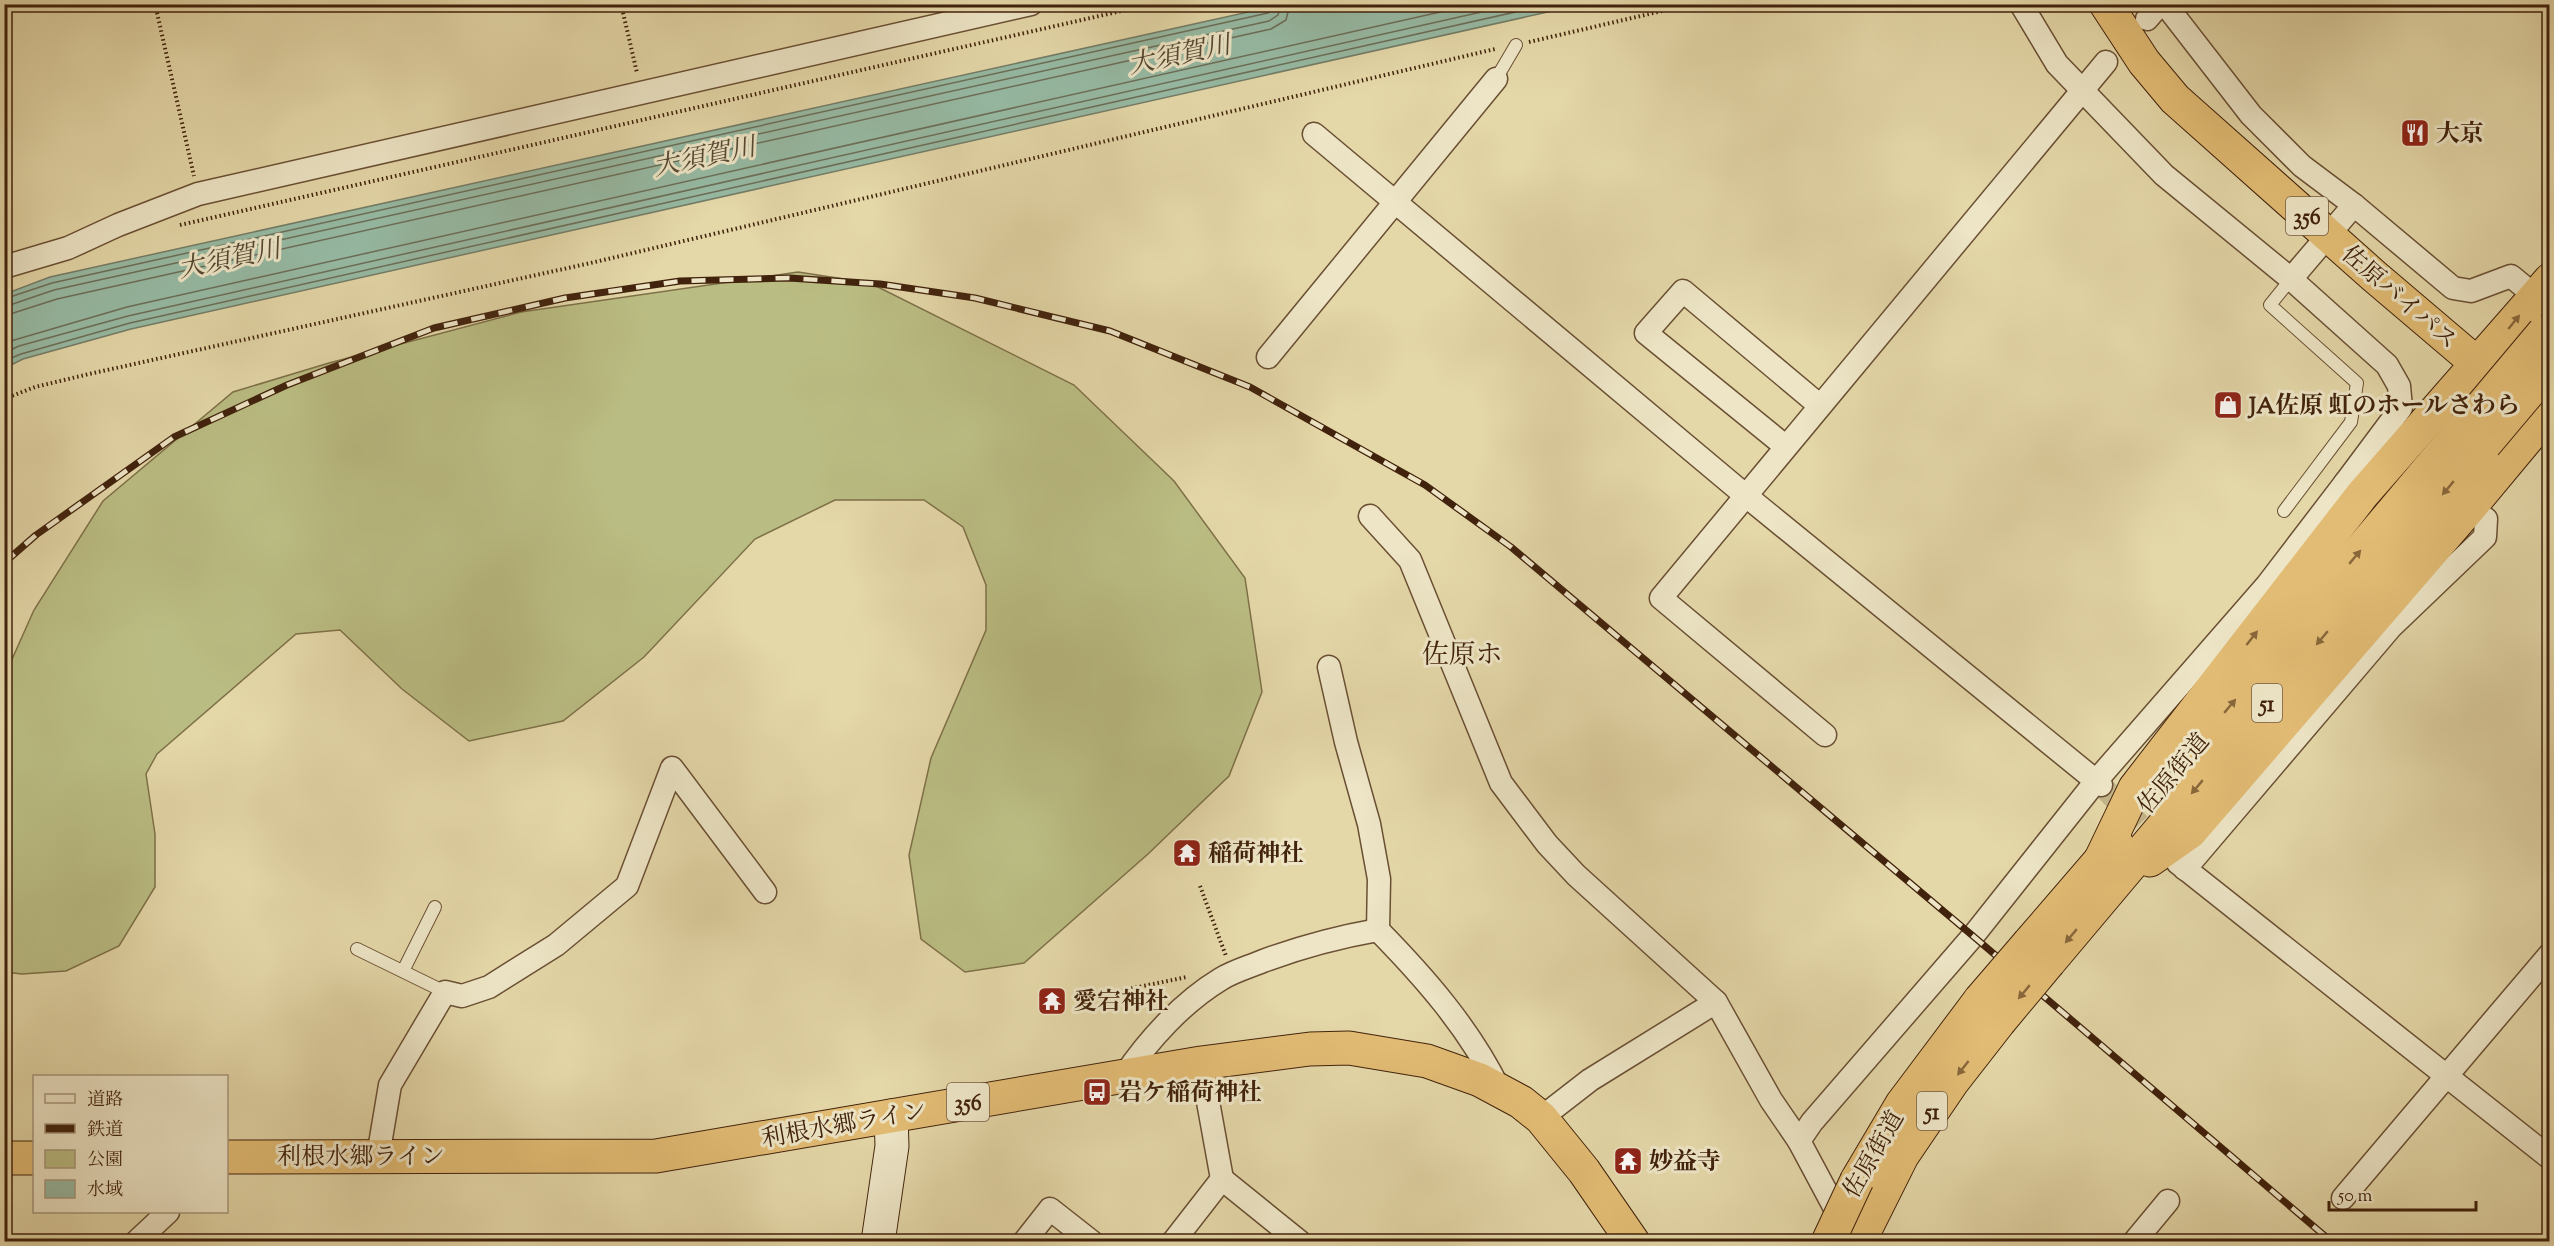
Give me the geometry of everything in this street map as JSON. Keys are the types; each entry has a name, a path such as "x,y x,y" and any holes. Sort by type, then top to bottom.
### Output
{"highway":[{"name":"佐原バイパス","path":"2106,4 2138,53 2175,99 2546,421"},
{"path":"2108,871 2135,788 2354,489 2478,364 2542,288"},
{"name":"佐原街道","path":"1828,1242 1857,1180 1902,1104 1989,1011 2039,953 2475,435 2547,329"},
{"name":"佐原街道","path":"2475,435 2550,367"},
{"path":"2108,871 2190,832 2546,421"},
{"name":"佐原街道","path":"1859,1242 1902,1156 1953,1081 1989,1011"},
{"name":"利根水郷ライン","path":"228,1157 656,1156 1201,1063 1310,1048 1349,1048 1427,1061 1499,1089 1541,1118 1584,1171 1633,1242"},
{"path":"4,1158 33,1158"}],"street":[{"path":"4,267 68,248 118,225 198,194 1031,4"},
{"path":"1799,1141 1812,1122 1973,936 2267,585 2354,489 2401,408 2399,386 2387,365 2291,279 2164,175 2057,64 2021,4"},
{"path":"2157,9 2251,115 2302,166 2354,205 2453,288 2471,291 2511,276 2542,288"},
{"path":"1825,735 1661,598 2106,62"},
{"path":"1268,357 1496,80"},
{"path":"1314,134 1745,495 2099,783"},
{"path":"2291,279 2354,205"},
{"path":"1785,446 1646,333 1683,291 1820,405"},
{"path":"2470,507 2486,519 2485,537 2391,627 2182,866 2550,1158"},
{"path":"1370,516 1410,560 1501,783 1548,844 1576,875 1716,1002 1771,1100 1799,1141 1809,1164 1853,1242"},
{"path":"1329,668 1346,742 1369,824 1379,879 1378,930 1425,979 1481,1053 1499,1089"},
{"path":"378,1156 390,1085 446,992 462,996 489,987 556,945 627,886 672,768 765,892"},
{"path":"1124,1076 1144,1047 1189,1004 1226,976 1287,953 1344,936 1378,930"},
{"path":"2343,1198 2550,954"},
{"path":"1541,1118 1590,1080 1716,1002"},
{"path":"1201,1063 1221,1179 1300,1242"},
{"path":"878,1242 892,1146 891,1116"},
{"path":"1173,1242 1221,1179"},
{"path":"2134,1242 2169,1201"},
{"path":"1024,1242 1050,1209 1092,1242"},
{"path":"146,1238 167,1213"}],"lane":[{"path":"1496,80 1516,45"},
{"path":"2284,511 2350,422 2357,382 2270,306 2291,279"},
{"path":"403,971 435,907"},
{"path":"357,949 446,992"}],"path":[{"path":"155,4 198,194"},
{"path":"621,4 642,94"},
{"path":"174,226 1152,4"},
{"path":"4,399 35,387 89,374 595,262 1692,4"},
{"path":"1109,993 1190,976 1226,976 1200,886"}],"green space":[{"path":"798,272 870,283 1074,385 1174,481 1245,578 1262,692 1229,776 1148,854 1024,963 965,972 921,939 909,855 931,758 986,630 986,585 963,527 924,500 835,500 755,539 644,657 563,721 469,741 402,689 340,630 296,634 157,754 146,774 155,834 155,887 119,946 66,971 22,974 5,972 5,675 34,610 103,501 233,392 329,363 521,312"}],"water":[{"name":"大須賀川","path":"1280,5 1579,5 131,329 23,359 5,368 5,294 50,277"}],"tunnel":[{"path":"2101,785 2163,848"}],"railway":[{"path":"4,563 36,535 174,437 287,385 434,328 565,298 680,281 789,278 880,284 975,298 1110,331 1250,387 1425,485 1511,547 2332,1242"}],"place":[{"name":"大京","path":"2415,133"},
{"name":"JA佐原 虹のホールさわら","path":"2228,405"},
{"name":"稲荷神社","path":"1187,853"},
{"name":"愛宕神社","path":"1052,1001"},
{"name":"岩ケ稲荷神社","path":"1097,1092"},
{"name":"妙益寺","path":"1628,1161"}],"district":[{"name":"佐原ホ","path":"1462,654"}]}
